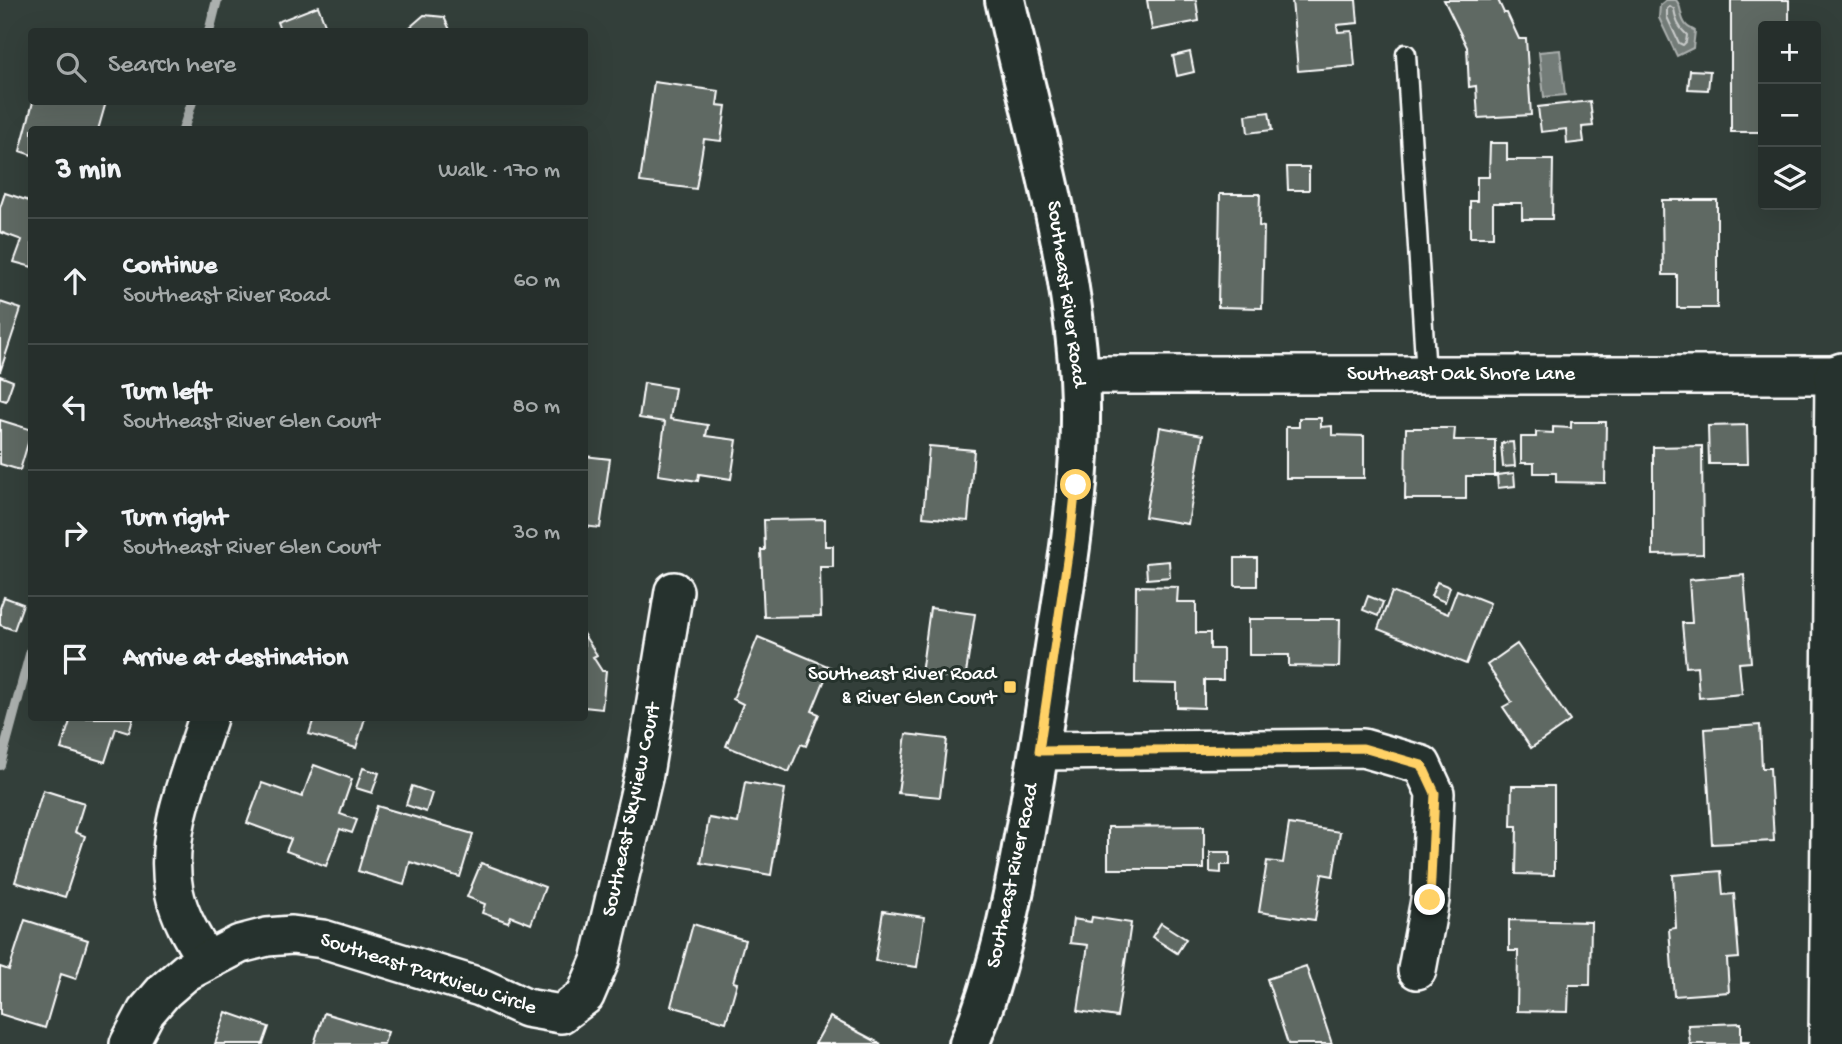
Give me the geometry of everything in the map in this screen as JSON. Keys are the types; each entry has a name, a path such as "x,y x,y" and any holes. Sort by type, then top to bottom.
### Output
{"street":[{"name":"Southeast River Road","path":"969,1044 980,1018 1010,914 1039,751 1070,540 1081,411 1065,264 1004,0"},
{"name":"Southeast Oak Shore Lane","path":"1079,375 1838,374"},
{"path":"1828,1044 1838,374"},
{"name":"Southeast Skyview Court","path":"561,1014 586,996 600,961 644,774 674,591"},
{"path":"205,960 187,927 174,893 171,858 176,820 207,721"},
{"path":"1039,751 1363,748 1422,765 1435,793 1430,900 1417,970"},
{"name":"Southeast Parkview Circle","path":"129,1044 146,1012 164,990 186,972 240,944 267,937 292,935 323,939 480,988 526,1008 561,1014"}],"lane":[{"path":"1406,54 1426,375"}],"water":[{"path":"1666,0 1676,0 1684,22 1695,31 1693,48 1677,56 1659,18 1660,5"},
{"path":"1560,50 1565,95 1544,97 1539,52"}],"building":[{"path":"1147,0 1196,0 1199,21 1152,30"},
{"path":"1292,0 1356,0 1358,23 1337,25 1338,32 1352,31 1355,66 1298,71"},
{"path":"1444,0 1498,0 1519,39 1526,39 1531,115 1478,118 1476,86 1469,87 1467,47"},
{"path":"1731,0 1789,0 1789,21 1758,21 1758,132 1731,132"},
{"path":"318,6 326,28 279,28 277,22"},
{"path":"424,15 444,17 449,28 409,28"},
{"path":"1190,52 1194,72 1177,76 1173,56"},
{"path":"1690,70 1710,71 1708,90 1688,89"},
{"path":"654,82 719,91 717,105 726,106 721,141 704,139 696,189 640,182"},
{"path":"1590,101 1593,126 1582,127 1584,142 1567,144 1566,129 1541,132 1538,107"},
{"path":"32,105 105,105 99,126 28,126 28,154 20,151"},
{"path":"1269,112 1272,130 1248,133 1246,115"},
{"path":"1490,143 1507,143 1507,160 1553,160 1552,219 1522,219 1522,203 1493,203 1493,237 1470,237 1470,201 1477,201 1477,177 1489,177"},
{"path":"1287,167 1309,167 1309,190 1288,190"},
{"path":"5,193 28,201 28,266 14,262 22,240 0,232 0,208"},
{"path":"1220,194 1260,194 1259,226 1264,227 1262,308 1218,307"},
{"path":"1662,200 1717,200 1717,308 1677,308 1677,275 1663,275"},
{"path":"0,302 21,309 0,372"},
{"path":"0,376 13,381 6,401 0,399"},
{"path":"644,383 675,388 670,419 708,425 706,436 737,440 731,479 699,474 698,481 658,475 665,422 639,418"},
{"path":"1299,418 1321,418 1321,427 1332,426 1332,435 1364,436 1364,478 1286,478 1286,427 1299,427"},
{"path":"0,420 28,429 28,443 20,470 0,464"},
{"path":"1571,422 1606,422 1605,483 1556,482 1556,473 1534,473 1534,463 1521,463 1521,437 1536,437 1536,432 1553,433 1553,427 1571,428"},
{"path":"1747,425 1748,464 1709,464 1708,426"},
{"path":"1160,427 1203,435 1188,524 1145,517"},
{"path":"1406,428 1455,428 1454,440 1495,440 1495,476 1466,476 1466,499 1405,499"},
{"path":"1513,442 1515,466 1503,467 1501,443"},
{"path":"929,446 974,450 968,521 923,517"},
{"path":"1702,446 1703,554 1653,555 1653,447"},
{"path":"588,456 610,459 600,528 588,526"},
{"path":"1514,473 1515,486 1498,488 1497,475"},
{"path":"825,519 825,546 833,546 833,567 820,567 821,616 764,617 761,550 765,550 764,520"},
{"path":"1235,558 1257,558 1257,586 1235,586"},
{"path":"1169,561 1170,577 1147,579 1146,563"},
{"path":"1744,575 1751,662 1739,663 1742,694 1699,698 1697,666 1686,667 1682,623 1692,623 1689,580"},
{"path":"1437,582 1450,587 1445,602 1431,596"},
{"path":"1136,586 1178,587 1177,602 1196,602 1196,633 1210,633 1210,649 1223,649 1223,680 1204,680 1204,708 1177,707 1177,684 1135,683"},
{"path":"1457,590 1490,603 1466,664 1378,629 1392,592 1448,614"},
{"path":"1368,596 1383,602 1378,616 1363,610"},
{"path":"4,597 23,604 14,630 0,625 0,608"},
{"path":"930,608 975,614 965,680 921,674"},
{"path":"1249,619 1340,619 1339,667 1289,666 1289,655 1249,655"},
{"path":"758,637 830,667 812,711 819,714 806,746 801,744 789,772 726,746 743,704 733,699"},
{"path":"588,641 597,655 593,657 602,671 606,671 602,709 588,707"},
{"path":"1517,644 1570,721 1531,748 1503,707 1512,702 1487,665"},
{"path":"70,721 132,721 129,732 116,728 105,762 61,749"},
{"path":"313,721 364,721 356,748 309,734"},
{"path":"1760,725 1762,768 1770,768 1774,841 1712,844 1705,729"},
{"path":"906,734 947,739 940,797 898,793"},
{"path":"314,765 352,779 340,814 357,820 352,833 340,829 326,866 286,851 291,839 247,823 262,783 302,797"},
{"path":"363,768 379,773 372,793 356,788"},
{"path":"745,782 785,789 771,875 701,863 709,818 738,823"},
{"path":"412,786 432,793 426,812 406,805"},
{"path":"1512,786 1554,786 1554,875 1516,874 1517,826 1511,826"},
{"path":"43,790 84,803 75,832 85,836 65,897 15,882"},
{"path":"377,806 473,834 460,877 410,862 404,885 358,871"},
{"path":"1289,824 1340,832 1333,876 1322,874 1315,920 1259,912 1267,861 1283,863"},
{"path":"1204,826 1204,869 1108,869 1108,827"},
{"path":"1210,852 1230,852 1230,865 1221,865 1221,873 1210,872"},
{"path":"481,863 545,887 531,924 511,916 508,922 482,913 485,904 467,897"},
{"path":"1721,871 1723,895 1734,894 1739,958 1727,959 1729,992 1674,996 1669,929 1676,928 1673,875"},
{"path":"883,911 924,917 917,967 875,961"},
{"path":"1092,917 1131,923 1117,1017 1078,1011 1088,945 1070,943 1073,919 1091,922"},
{"path":"25,920 88,940 76,979 61,974 45,1028 0,1014 0,967 9,970"},
{"path":"1509,920 1591,922 1590,985 1569,985 1568,1012 1517,1011 1518,951 1509,951"},
{"path":"1161,923 1186,939 1177,953 1152,937"},
{"path":"693,924 745,940 733,982 737,983 726,1022 671,1006"},
{"path":"1306,966 1332,1044 1288,1044 1267,979"},
{"path":"226,1012 269,1027 263,1044 215,1044"},
{"path":"324,1013 388,1032 384,1044 314,1044"},
{"path":"830,1017 881,1044 815,1044"},
{"path":"1741,1023 1741,1042 1749,1044 1690,1044 1688,1025"}],"waterway":[{"path":"210,28 217,0"},
{"path":"184,126 191,105"},
{"path":"0,765 28,662"}],"place":[{"name":"Southeast River Road & River Glen Court","path":"1010,687"}],"route":[{"path":"1076,485 1039,751 1363,748 1422,765 1435,793 1430,900"}]}
